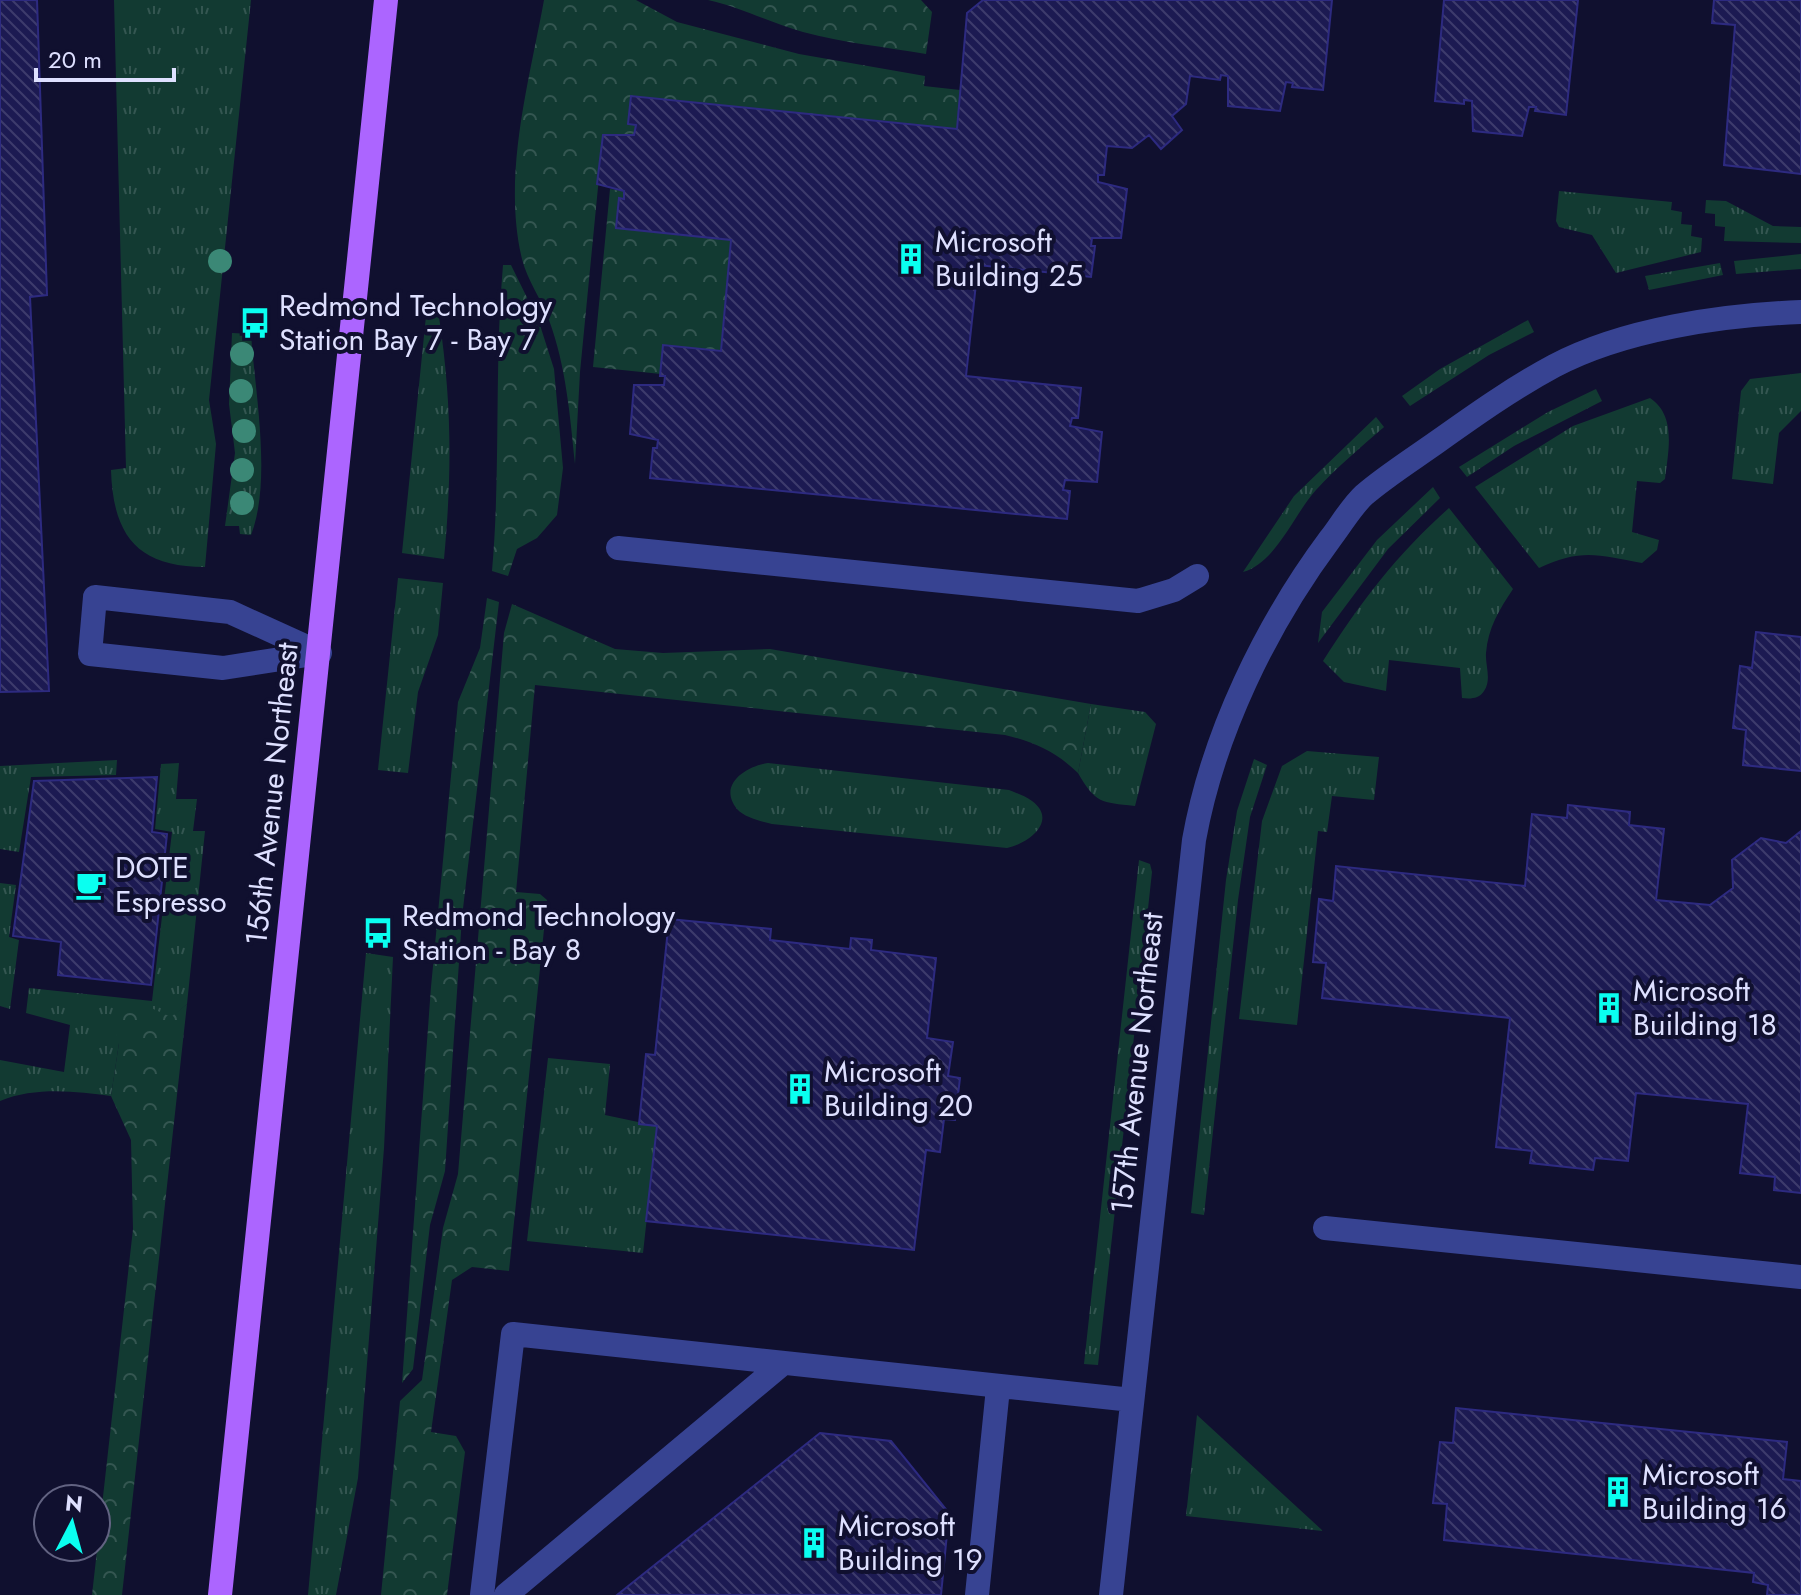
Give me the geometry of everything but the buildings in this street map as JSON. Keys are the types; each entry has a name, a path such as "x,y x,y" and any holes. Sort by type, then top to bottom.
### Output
{"main road":[{"name":"156th Avenue Northeast","path":"220,1595 386,0"}],"street":[{"name":"157th Avenue Northeast","path":"1111,1595 1192,855 1202,795 1245,687 1312,563 1362,497 1491,403 1557,364 1619,342 1694,323 1747,314 1801,312"},
{"path":"618,548 1138,601 1174,590 1197,576"},
{"path":"95,597 230,612 320,653 223,668 90,654 95,597"},
{"path":"1325,1228 1801,1277"},
{"path":"482,1595 513,1334 781,1365 1132,1400"},
{"path":"506,1595 781,1365"},
{"path":"977,1595 998,1388"}],"green space":[{"path":"114,0 251,0 209,400 216,444 205,567 162,561 133,543 117,513 113,493 111,470 126,468"},
{"path":"544,0 636,0 677,22 799,54 925,76 924,86 960,90 957,129 636,125 634,135 603,136 580,372 575,464 560,355 546,312 524,267 517,227 516,162"},
{"path":"708,0 921,0 932,12 926,54 818,36"},
{"path":"610,189 624,191 624,199 619,198 616,228 731,240 721,351 661,374 593,367"},
{"path":"1559,191 1672,202 1671,210 1682,212 1681,224 1692,225 1691,236 1702,238 1701,252 1616,273 1592,235 1559,227 1556,221"},
{"path":"1706,200 1726,201 1773,226 1801,227 1801,243 1724,241 1725,227 1715,226 1715,214 1705,213"},
{"path":"1801,254 1801,269 1736,274 1734,261"},
{"path":"1720,263 1723,275 1649,290 1645,276"},
{"path":"503,265 511,265 539,322 554,369 563,468 557,515 537,538 517,549 508,576 492,571"},
{"path":"426,316 439,317 446,379 449,467 444,559 402,553"},
{"path":"1528,320 1534,332 1489,355 1410,406 1402,396 1440,369"},
{"path":"232,333 251,334 261,463 257,513 251,535 240,534 239,526 225,526 235,453 229,404"},
{"path":"1801,373 1801,411 1779,433 1773,484 1732,479 1741,391 1750,379"},
{"path":"1596,389 1602,401 1514,446 1467,477 1459,467 1548,412"},
{"path":"1650,398 1659,406 1667,424 1669,446 1665,479 1660,483 1637,481 1632,532 1659,540 1657,550 1642,563 1590,555 1567,558 1539,568 1475,487 1573,426"},
{"path":"1376,417 1384,427 1316,490 1265,559 1243,572 1294,496"},
{"path":"1433,487 1440,498 1388,549 1318,643 1322,612 1377,540"},
{"path":"1449,508 1513,589 1489,635 1486,653 1488,682 1484,691 1477,697 1462,698 1460,668 1389,660 1386,691 1344,682 1323,661 1380,580"},
{"path":"398,578 443,583 438,635 418,692 408,773 378,770"},
{"path":"487,598 499,602 462,917 445,1171 430,1225 413,1369 402,1383 431,987 458,702 480,648"},
{"path":"512,604 615,649 663,653 770,649 1091,704 1078,773 1044,749 1005,735 535,685 516,892 540,894 547,900 509,1271 472,1267 452,1280 431,1432 456,1436 465,1452 447,1595 381,1595 400,1401 422,1380 443,1228 458,1174 504,633"},
{"path":"1091,704 1145,712 1156,724 1135,806 1100,800 1078,773"},
{"path":"1307,751 1379,757 1374,800 1332,796 1327,832 1318,831 1297,1025 1239,1019 1262,821 1282,766"},
{"path":"1254,759 1267,765 1250,817 1238,900 1204,1215 1191,1213 1226,880 1237,811"},
{"path":"117,760 116,775 31,777 19,852 0,849 0,766"},
{"path":"179,763 176,799 197,799 193,831 205,831 187,1004 172,1017 119,1043 111,1096 41,1092 0,1101 0,1060 64,1072 70,1025 26,1013 29,988 152,1001 172,832 155,829 161,764"},
{"path":"768,763 1009,790 1029,799 1039,809 1041,824 1031,837 1007,848 772,824 740,812 730,792 732,784 744,772"},
{"path":"1139,860 1150,864 1152,872 1098,1365 1084,1364"},
{"path":"0,883 16,885 9,937 19,940 10,1009 0,1006"},
{"path":"366,953 393,957 384,1148 358,1478 336,1595 308,1595"},
{"path":"138,1002 171,1017 187,1004 122,1595 92,1595 96,1563 112,1563 112,1483 105,1483 133,1229 131,1140 111,1096 119,1043 113,1021"},
{"path":"548,1058 610,1064 605,1115 657,1126 643,1253 527,1241"},
{"path":"1197,1415 1323,1531 1186,1516"}],"place":[{"name":"Microsoft Building 25","path":"911,259"},
{"name":"Redmond Technology Station Bay 7 - Bay 7","path":"255,323"},
{"name":"DOTE Espresso","path":"91,885"},
{"name":"Redmond Technology Station - Bay 8","path":"378,933"},
{"name":"Microsoft Building 18","path":"1609,1008"},
{"name":"Microsoft Building 20","path":"800,1089"},
{"name":"Microsoft Building 16","path":"1618,1492"},
{"name":"Microsoft Building 19","path":"814,1543"}]}
